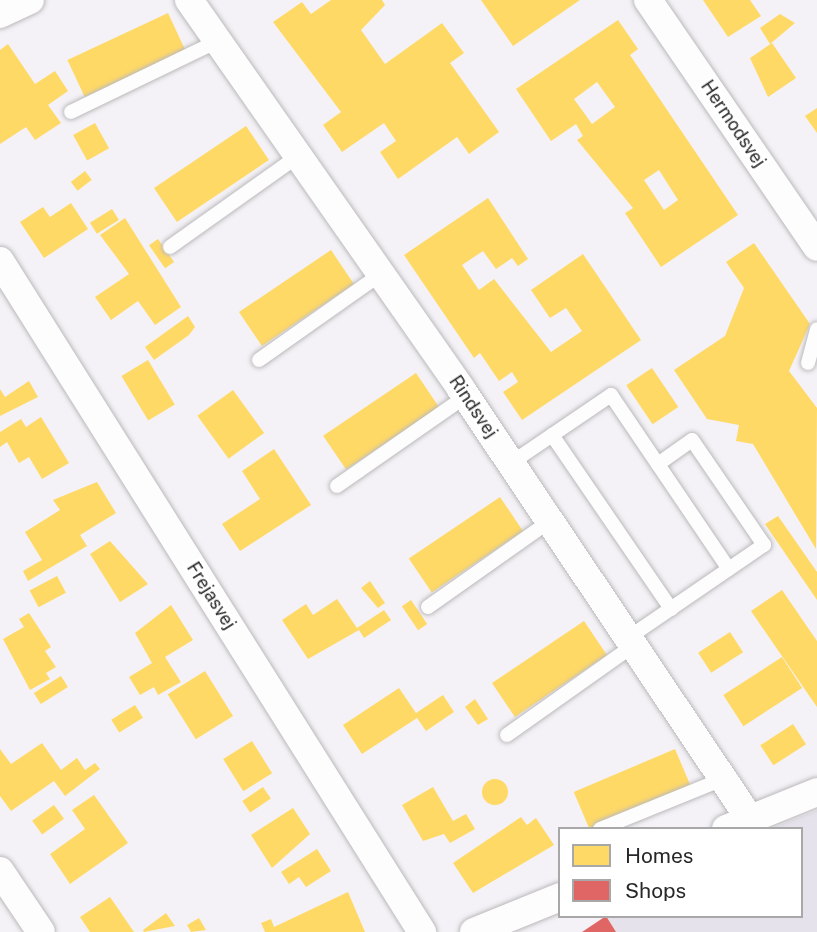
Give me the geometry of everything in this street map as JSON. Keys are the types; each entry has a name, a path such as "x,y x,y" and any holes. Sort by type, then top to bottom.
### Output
{"street":[{"path":"0,14 30,0"},
{"name":"Rindsvej","path":"189,0 466,396 723,779 738,824"},
{"name":"Hermodsvej","path":"648,0 817,247"},
{"name":"Frejasvej","path":"0,261 422,932"},
{"path":"738,824 817,792"},
{"path":"0,871 41,932"},
{"path":"474,932 558,898"}],"lane":[{"path":"71,112 218,41"},
{"path":"170,247 298,156"},
{"path":"259,360 381,274"},
{"path":"808,363 817,329"},
{"path":"337,486 466,396"},
{"path":"511,463 611,396 729,569"},
{"path":"552,435 671,609"},
{"path":"506,735 671,609 764,545 692,440 657,464"},
{"path":"428,607 550,521"},
{"path":"605,827 723,779"}],"shaded area":[{"path":"817,810 817,932 615,932 607,918 803,918 803,827 775,827"}],"building: Homes":[{"path":"331,0 382,0 385,5 361,30 385,64 442,23 464,53 450,63 499,132 469,154 457,137 398,179 380,152 396,141 384,123 342,152 323,125 341,112 273,22 302,2 311,14"},
{"path":"481,0 580,0 513,46"},
{"path":"703,0 750,0 761,16 728,37"},
{"path":"168,13 185,50 85,97 67,60"},
{"path":"780,14 795,23 770,44 760,28"},
{"path":"618,20 638,49 630,55 738,215 661,267 625,213 633,208 577,140 583,136 576,124 551,141 516,89","holes":["597,82 615,107 592,124 574,99","659,170 678,200 664,210 644,180"]},
{"path":"772,43 796,78 768,97 750,58"},
{"path":"8,44 35,84 55,71 68,91 48,105 61,123 35,140 26,127 0,144 0,50"},
{"path":"817,108 817,133 805,116"},
{"path":"95,123 109,148 87,160 73,135"},
{"path":"246,126 269,160 177,222 154,188"},
{"path":"85,171 92,180 78,191 71,182"},
{"path":"488,198 528,259 518,266 512,258 496,269 483,251 462,265 479,290 494,279 551,352 582,331 566,308 550,318 531,290 583,254 641,340 522,420 503,392 518,382 512,372 499,381 480,353 474,358 404,255"},
{"path":"71,203 88,229 44,258 20,222 43,207 50,217"},
{"path":"112,209 119,220 97,234 90,223"},
{"path":"125,218 181,307 155,325 138,301 111,320 95,297 129,274 100,235"},
{"path":"158,239 174,262 165,268 149,245"},
{"path":"754,243 810,324 789,371 817,408 816,549 753,444 736,441 739,425 707,419 674,370 725,336 744,288 726,262"},
{"path":"331,250 354,284 262,346 239,312"},
{"path":"188,316 195,327 189,335 154,360 145,347"},
{"path":"148,360 175,405 148,421 121,376"},
{"path":"652,368 678,407 653,424 626,385"},
{"path":"416,373 439,407 346,470 323,436"},
{"path":"29,381 38,397 0,416 0,389 5,397"},
{"path":"233,390 264,433 229,459 197,416"},
{"path":"41,417 69,463 42,479 29,457 19,463 7,442 0,447 0,432 21,419 26,427"},
{"path":"274,449 311,505 240,551 222,524 260,499 242,471"},
{"path":"97,482 116,513 80,535 87,546 28,581 23,571 42,560 25,532 60,510 53,500"},
{"path":"500,497 523,531 432,593 409,559"},
{"path":"778,516 817,572 817,600 765,524"},
{"path":"110,541 148,584 120,602 90,554"},
{"path":"57,576 66,593 39,607 30,591"},
{"path":"370,581 385,603 378,608 361,588"},
{"path":"782,590 817,641 817,707 751,611"},
{"path":"337,599 357,628 384,610 391,620 364,638 359,630 308,659 282,620 306,604 313,615"},
{"path":"411,600 427,624 418,630 402,606"},
{"path":"171,605 193,640 165,657 181,682 158,695 154,687 140,695 129,677 152,663 135,633"},
{"path":"29,613 51,647 45,651 56,667 46,673 50,679 30,690 3,639 24,627 19,619"},
{"path":"584,621 607,655 515,717 492,683"},
{"path":"730,632 743,652 711,673 698,653"},
{"path":"782,657 802,688 743,726 723,695"},
{"path":"205,671 233,716 196,739 168,694"},
{"path":"61,676 68,687 41,704 34,693"},
{"path":"399,688 416,713 443,695 454,712 426,731 417,718 362,754 343,725"},
{"path":"475,699 488,719 478,725 465,707"},
{"path":"135,705 143,718 119,733 111,720"},
{"path":"793,724 806,744 773,765 760,745"},
{"path":"252,741 272,773 243,791 223,759"},
{"path":"42,743 61,770 77,758 85,770 95,763 100,769 65,796 54,781 11,811 0,796 0,749 11,764"},
{"path":"675,749 691,787 596,827 589,827 574,792"},
{"path":"495,779 504,783 508,792 504,801 495,805 486,801 482,792 486,783"},
{"path":"263,787 271,799 250,813 242,801"},
{"path":"433,787 453,821 466,814 475,829 450,843 444,834 423,841 402,805"},
{"path":"94,795 128,843 70,884 50,854 85,829 72,810"},
{"path":"54,805 64,819 42,835 32,821"},
{"path":"293,808 310,834 272,868 251,835"},
{"path":"521,817 527,825 536,818 554,845 473,893 453,863"},
{"path":"317,849 331,871 306,887 299,877 289,884 281,872"},
{"path":"348,892 365,932 265,932 261,923 271,919 274,927"},
{"path":"110,897 134,932 90,932 80,917"},
{"path":"166,913 175,926 144,932 143,930"},
{"path":"199,918 206,930 191,932 187,925"}],"building: Shops":[{"path":"607,918 616,932 582,932"}]}
